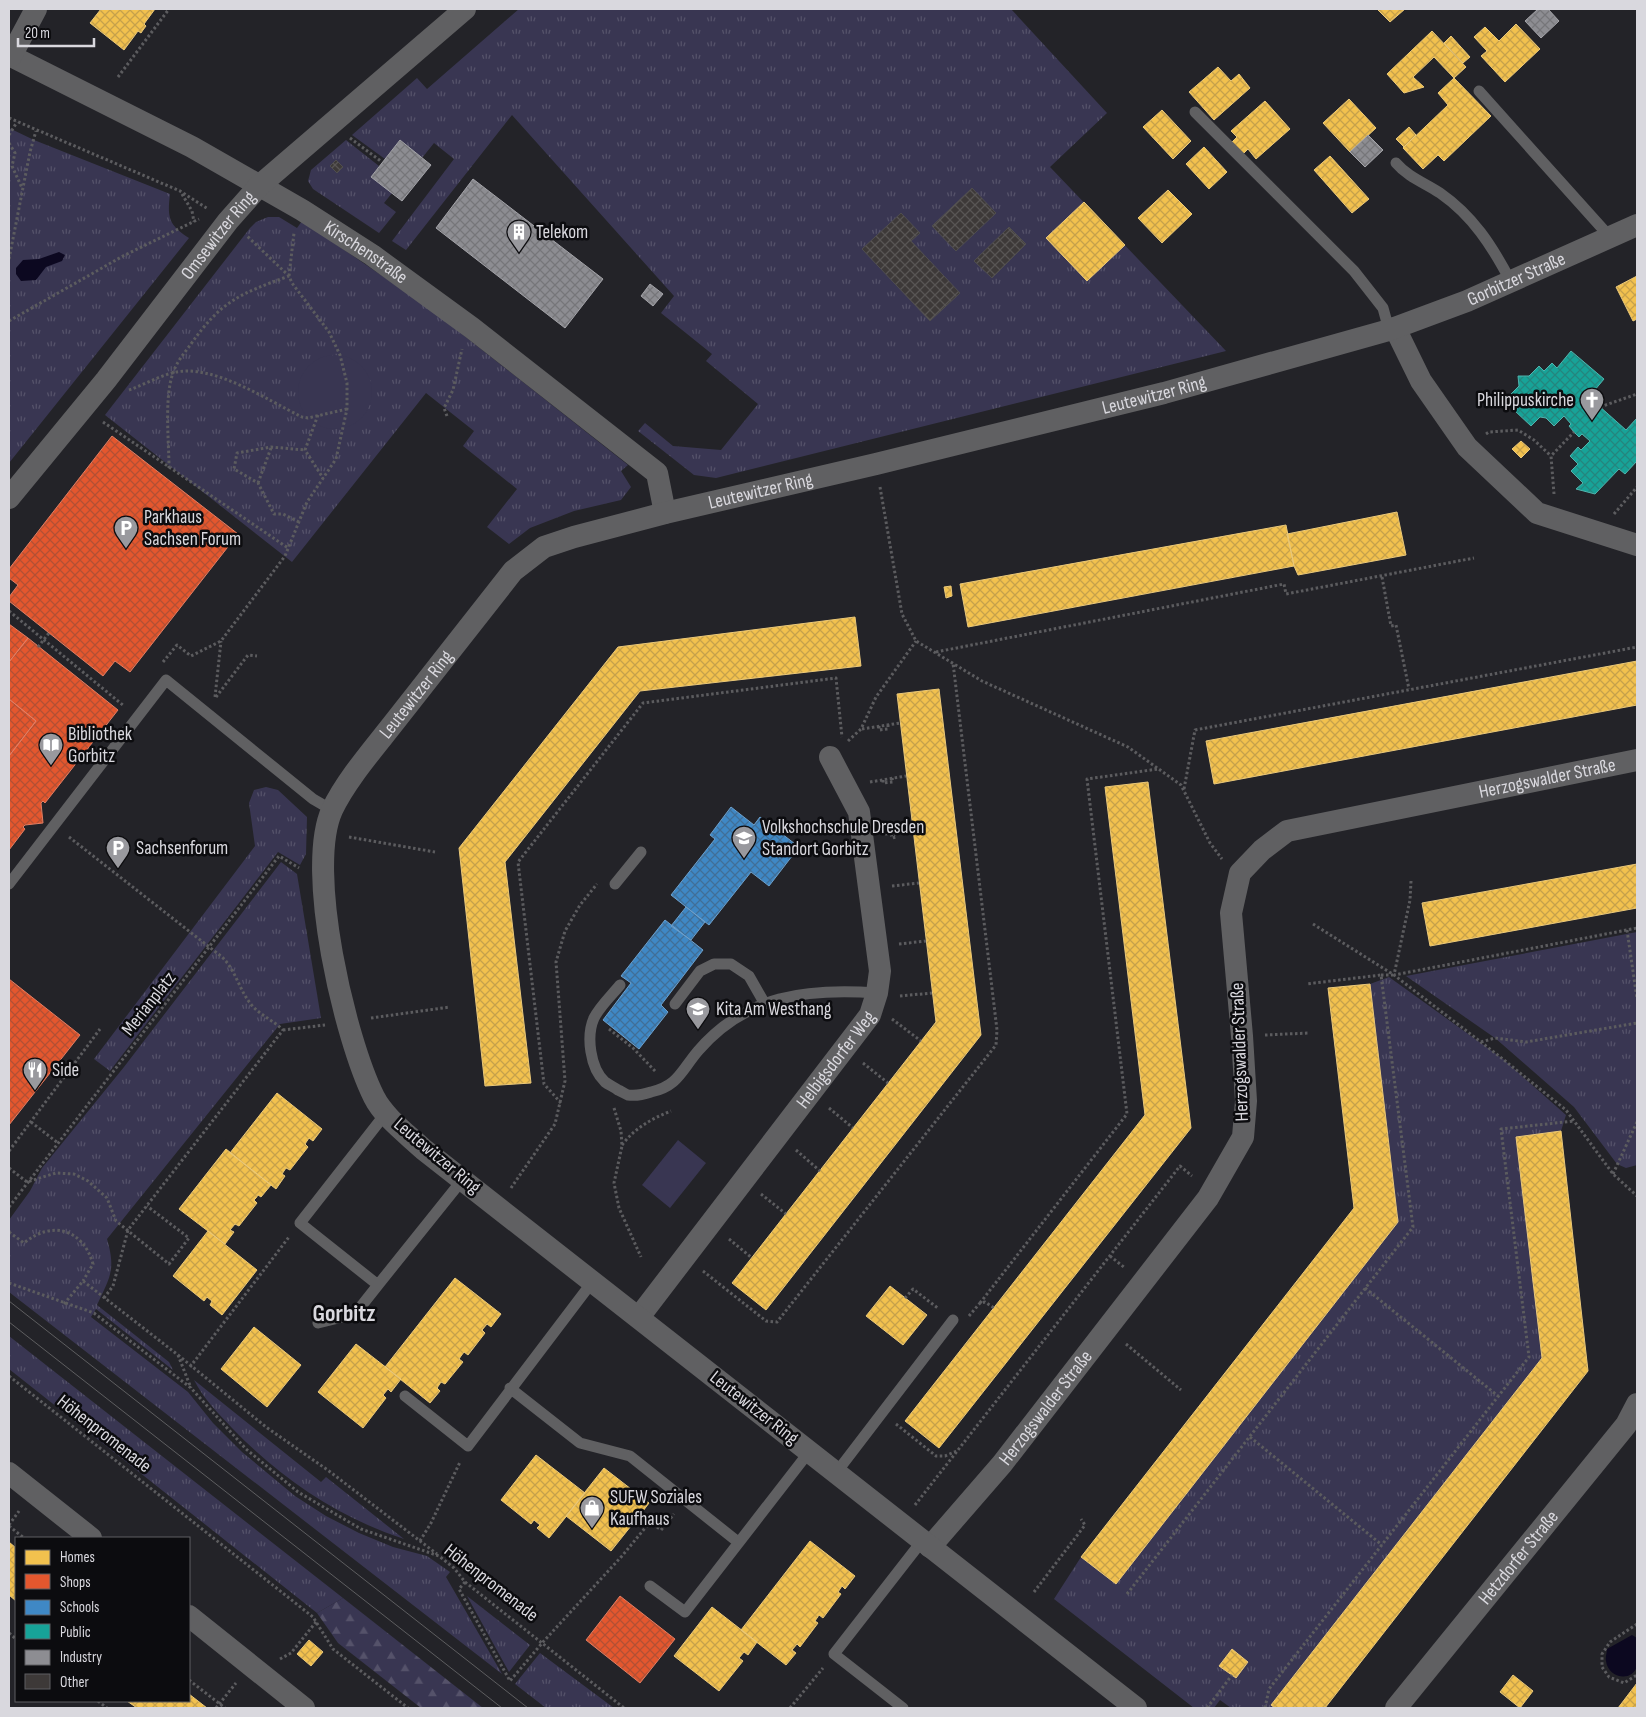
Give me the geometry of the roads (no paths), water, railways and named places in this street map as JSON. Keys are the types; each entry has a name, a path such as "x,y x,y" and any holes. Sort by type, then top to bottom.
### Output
{"street":[{"path":"10,56 36,9"},
{"name":"Omsewitzer Ring","path":"9,498 106,380 228,222 259,186 465,9"},
{"name":"Kirschenstraße","path":"10,56 192,148 259,186 372,255 472,328 657,473 665,512"},
{"name":"Gorbitzer Straße","path":"1392,329 1467,301 1510,280 1637,225"},
{"path":"1392,329 1421,381 1468,447 1537,513 1637,545"},
{"name":"Leutewitzer Ring","path":"1136,1708 423,1149 386,1113 374,1098 347,1022 327,926 322,868 326,832 332,810 363,762 513,571 544,547 665,512 876,464 1164,393 1392,329"},
{"name":"Helbigsdorfer Weg","path":"639,1317 870,1015 877,993 880,971 859,812 830,757"},
{"name":"Herzogswalder Straße","path":"926,1544 1002,1464 1108,1329 1212,1193 1243,1137 1246,1101 1231,913 1240,873 1262,850 1287,831 1637,760"},
{"name":"Hetzdorfer Straße","path":"1396,1708 1626,1426 1637,1404"},
{"path":"9,1473 90,1537"},
{"path":"190,1617 304,1708"}],"lane":[{"path":"1479,91 1610,237"},
{"path":"1195,112 1354,270 1382,308 1392,329"},
{"path":"1396,163 1402,171 1440,193 1467,214 1496,253 1510,280"},
{"path":"9,884 166,680 313,799 332,810"},
{"path":"615,884 641,852"},
{"path":"675,1004 700,971 714,964 732,964 749,976 764,1004"},
{"path":"620,985 594,1018 590,1037 592,1061 605,1082 628,1095 669,1087 721,1028 749,1010 802,993 847,991 877,993"},
{"path":"378,1284 300,1223 386,1113"},
{"path":"318,1324 355,1314 463,1179"},
{"path":"404,1396 468,1446 510,1388 593,1281"},
{"path":"836,1473 953,1320"},
{"path":"510,1388 580,1443 630,1456 738,1542"},
{"path":"650,1586 685,1612 809,1452"},
{"path":"903,1708 834,1654 926,1544"}],"tram line":[{"path":"9,1301 528,1708"},
{"path":"9,1322 502,1708"}],"place":[{"name":"Telekom","path":"519,253"},
{"name":"Philippuskirche","path":"1592,421"},
{"name":"Parkhaus Sachsen Forum","path":"126,549"},
{"name":"Bibliothek Gorbitz","path":"51,766"},
{"name":"Volkshochschule Dresden Standort Gorbitz","path":"744,859"},
{"name":"Sachsenforum","path":"118,869"},
{"name":"Kita Am Westhang","path":"698,1030"},
{"name":"Side","path":"35,1091"},
{"name":"SUFW Soziales Kaufhaus","path":"592,1529"}],"district":[{"name":"Gorbitz","path":"344,1313"}]}
